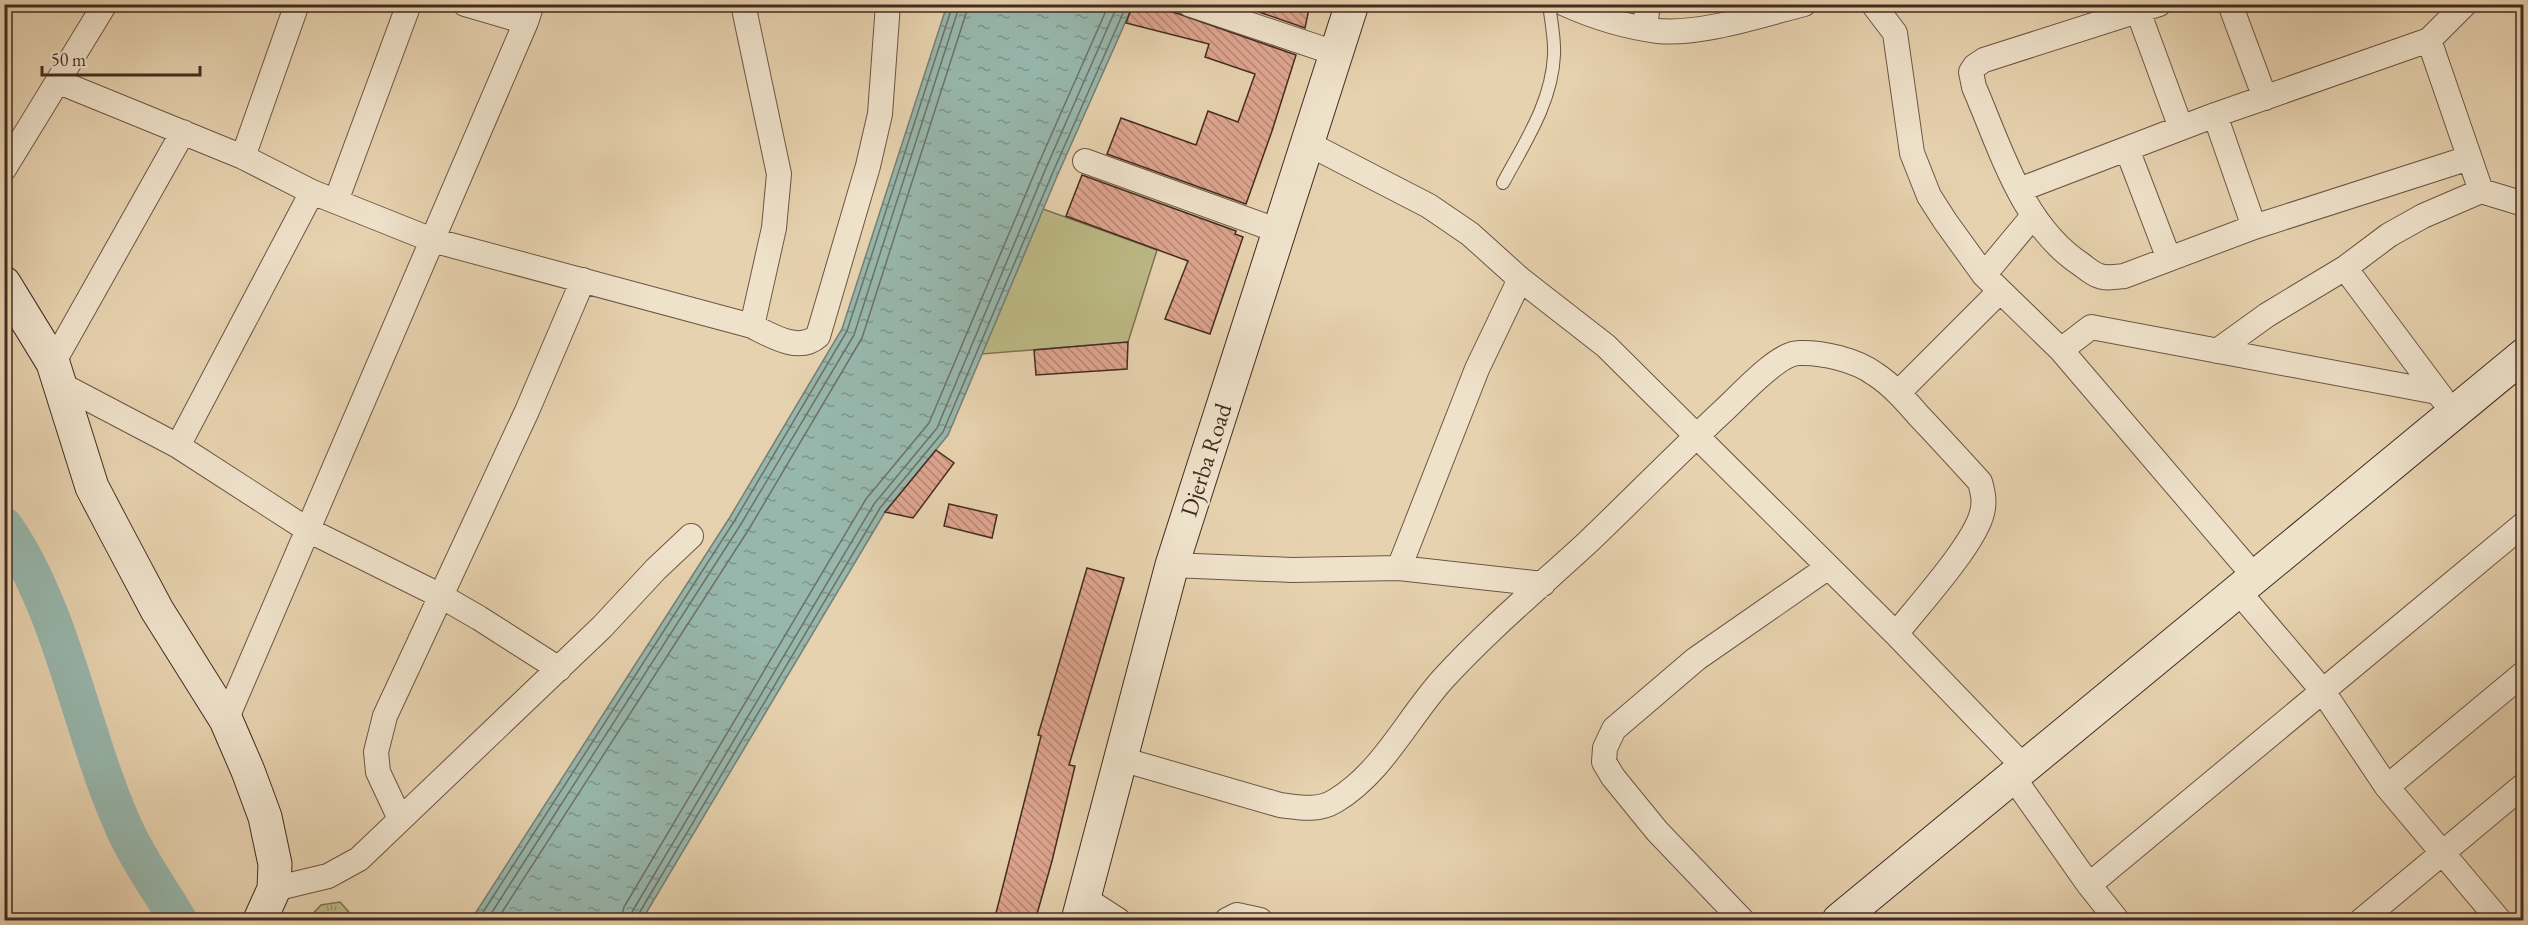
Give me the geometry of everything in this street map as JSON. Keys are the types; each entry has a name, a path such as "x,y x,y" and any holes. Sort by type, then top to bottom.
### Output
{"main road":[{"name":"Djerba Road","path":"1081,909 1173,565 1352,4"},
{"path":"4,283 56,373 93,487 114,530 157,610 226,720 248,771 265,817 275,864 274,889 260,921"},
{"path":"1839,921 2246,584 2445,403 2523,355"}],"street":[{"path":"4,169 105,4"},
{"path":"243,157 297,4"},
{"path":"336,201 409,4"},
{"path":"226,720 529,13 465,4"},
{"path":"744,4 779,174 774,228 752,326"},
{"path":"59,82 243,157 312,192 432,240 752,326 799,345 810,344 819,336 868,166 880,114 888,4"},
{"path":"1189,4 1335,53"},
{"path":"1565,4 1590,14 1647,16 1659,31 1707,28 1804,4"},
{"path":"2230,4 2265,98"},
{"path":"1874,5 1895,33 1904,105 1917,170 1945,221 1992,284 2061,350 2246,584 2322,690 2387,787 2499,921"},
{"path":"2181,128 2148,8 1984,60 1971,72 1974,87 2019,190 2033,216 2062,252 2097,276 2124,276 2254,227 2469,158"},
{"path":"2019,190 2216,115 2429,40 2454,8"},
{"path":"2429,40 2481,191"},
{"path":"2216,115 2254,227"},
{"path":"183,132 56,373 178,446 308,530 441,596 518,641 559,669"},
{"path":"1307,143 1429,206 1470,234 1520,279 1606,346 1695,437 1896,634 2019,772 2089,885 2117,921"},
{"path":"2127,149 2169,259"},
{"path":"1085,161 1279,231"},
{"path":"2217,351 2267,315 2345,268 2389,234 2423,216 2481,191 2523,204"},
{"path":"178,446 312,192"},
{"path":"1898,393 1992,284 2033,216"},
{"path":"2345,268 2445,403"},
{"path":"1399,568 1477,369 1520,279"},
{"path":"400,819 378,772 376,752 385,716 527,411 583,280"},
{"path":"2061,350 2091,327 2217,351 2445,403"},
{"path":"1121,759 1280,805 1320,808 1333,802 1352,789 1392,746 1441,681 1487,633 1543,584 1768,370 1796,352 1815,354 1858,365 1875,373 1898,393 1980,482 1985,497 1982,515 1972,537 1896,634"},
{"path":"2089,885 2523,524"},
{"path":"274,889 311,881 345,869 374,846 559,669 691,536"},
{"path":"1173,565 1292,570 1399,568 1543,584"},
{"path":"1742,921 1657,831 1613,777 1604,762 1605,748 1614,729 1641,703 1696,659 1827,568"},
{"path":"2387,787 2523,673"},
{"path":"2362,921 2523,785"},
{"path":"1081,909 1118,921"},
{"path":"1227,921 1237,915 1260,921"}],"lane":[{"path":"1503,183 1537,119 1551,86 1554,53 1549,4"}],"green space":[{"path":"1043,209 1157,250 1128,342 982,354"},
{"path":"340,902 356,920 307,920 321,905"}],"water":[{"path":"947,5 1133,5 1058,174 948,435 885,512 642,920 471,920 730,517 842,329"}],"building":[{"path":"1133,4 1145,4 1179,14 1296,55 1246,204 1107,154 1121,118 1196,145 1208,111 1238,122 1255,74 1205,57 1209,44 1126,23"},
{"path":"1262,4 1310,4 1305,28 1259,12"},
{"path":"1082,175 1236,231 1235,234 1243,237 1210,334 1165,319 1188,261 1066,216"},
{"path":"1128,342 1127,369 1036,375 1034,350"},
{"path":"936,450 954,463 913,518 885,512"},
{"path":"949,504 997,515 992,538 944,526"},
{"path":"1087,568 1124,578 1069,765 1075,766 1052,861 1035,921 994,921 1041,736 1038,735"}],"waterway":[{"path":"4,526 25,560 42,596 96,754 125,830 178,920"}]}
